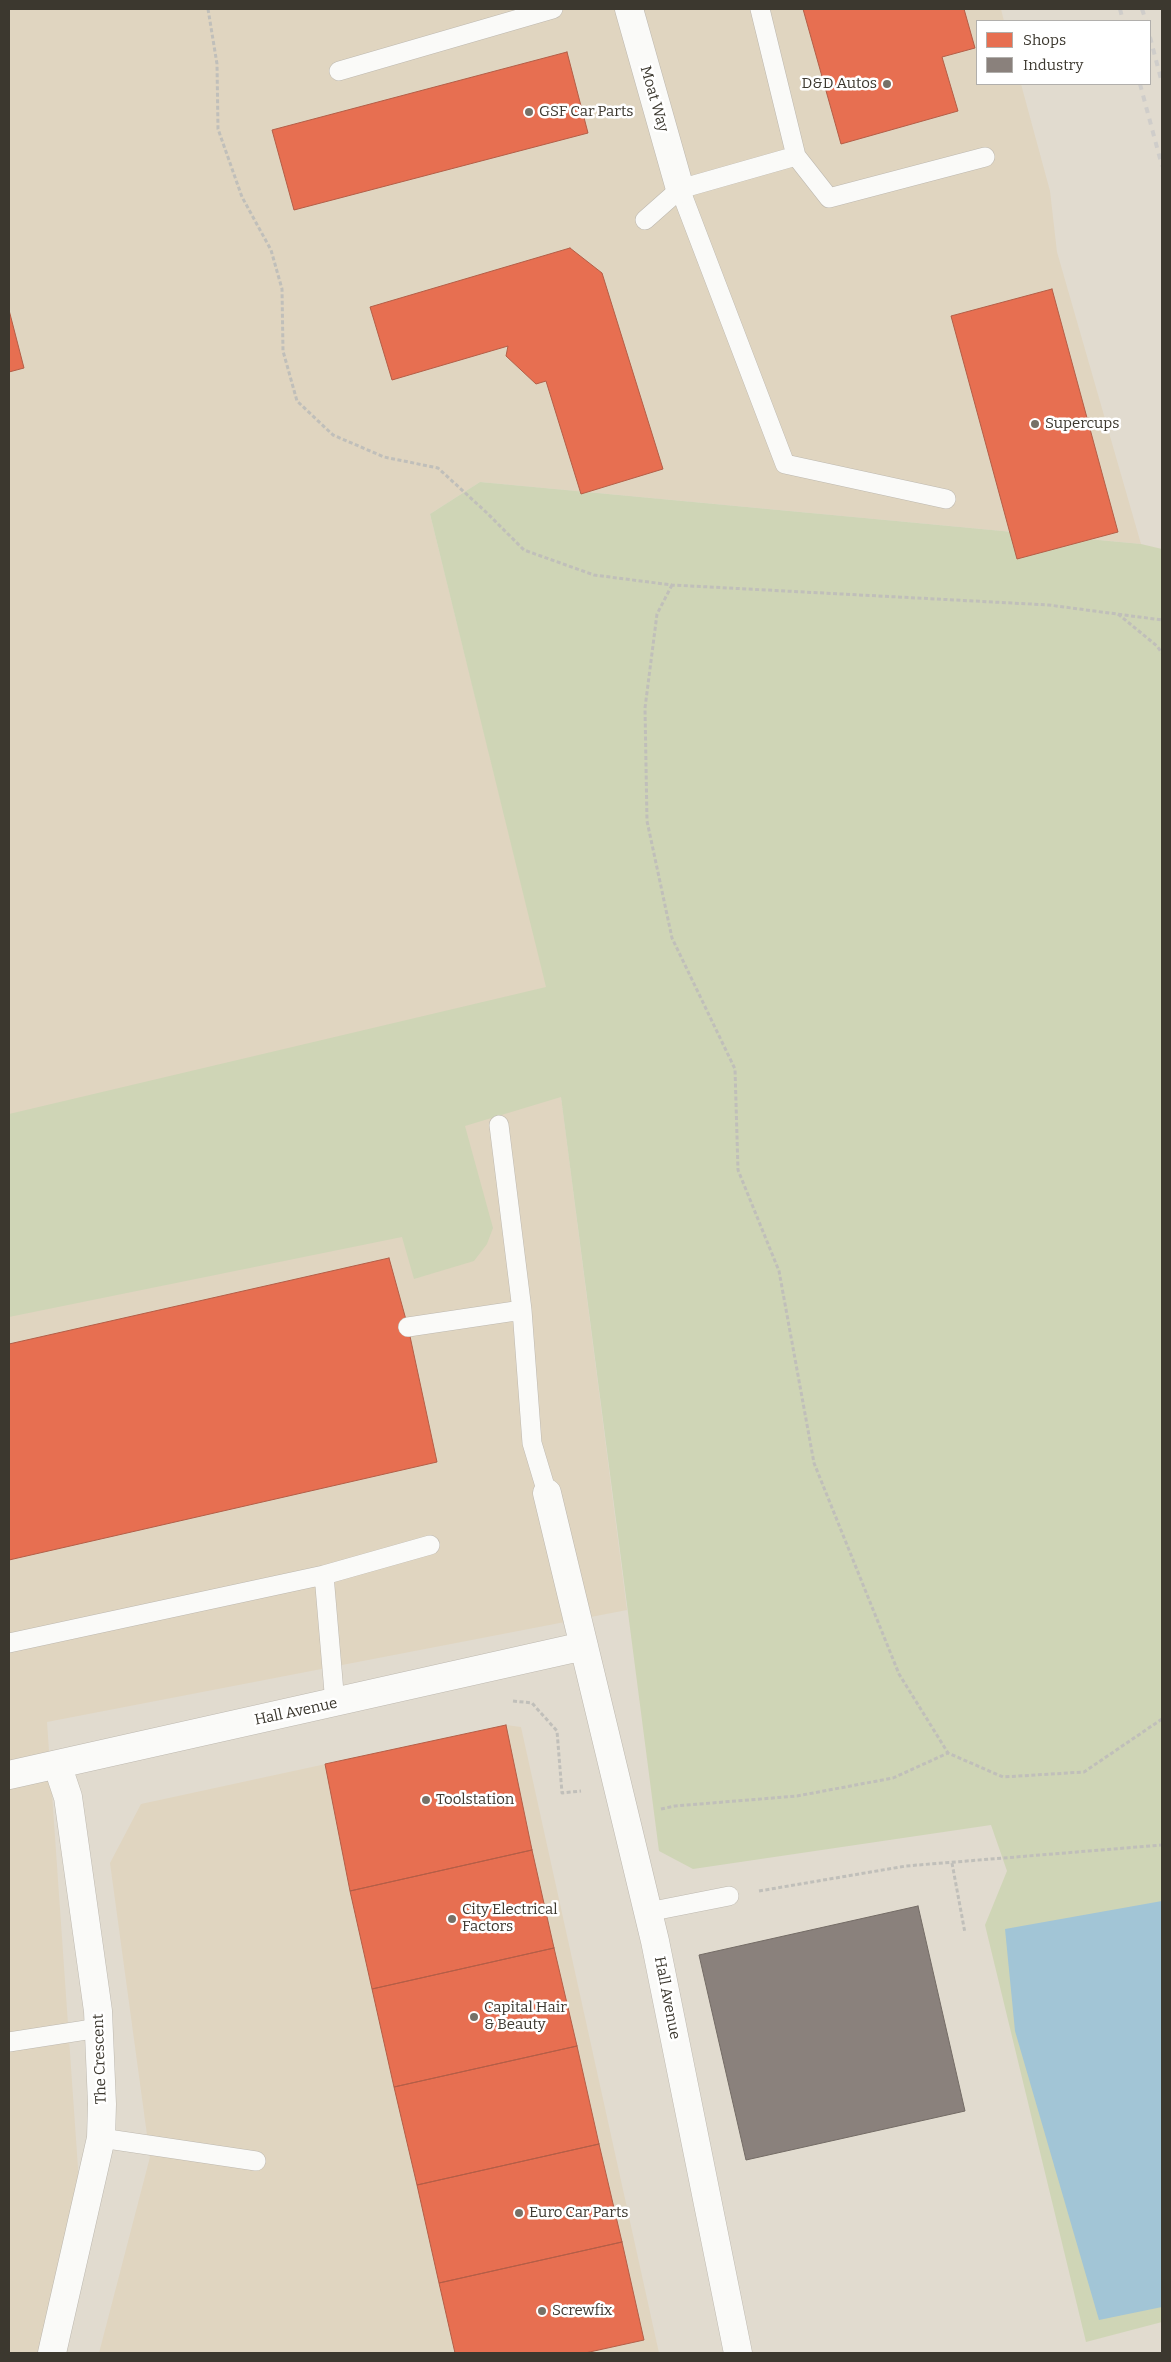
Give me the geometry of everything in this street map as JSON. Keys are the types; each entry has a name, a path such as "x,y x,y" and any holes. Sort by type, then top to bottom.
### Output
{"street":[{"name":"Moat Way","path":"629,9 680,189"},
{"name":"Hall Avenue","path":"547,1493 648,1912 738,2353"},
{"name":"Hall Avenue","path":"9,1775 335,1704 584,1646"},
{"name":"The Crescent","path":"52,2353 61,2305 101,2138 99,2028 68,1798 57,1764"}],"lane":[{"path":"338,71 553,9"},
{"path":"760,9 796,156 829,198 985,157"},
{"path":"645,220 680,189 796,156"},
{"path":"680,189 785,464 946,499"},
{"path":"499,1125 522,1310 532,1443 547,1493"},
{"path":"408,1327 522,1310"},
{"path":"9,1643 324,1575 430,1545"},
{"path":"324,1575 335,1704"},
{"path":"648,1912 729,1896"},
{"path":"9,2042 99,2028"},
{"path":"101,2138 256,2161"}],"path":[{"path":"208,9 217,64 218,130 242,197 271,250 282,289 283,351 297,401 333,435 384,457 438,468 524,550 594,576 672,584 1048,605 1162,620"},
{"path":"672,584 657,614 645,708 647,821 672,938 735,1069 738,1170 779,1271 814,1463 899,1674 948,1753 1003,1777 1084,1772 1162,1719"},
{"path":"1117,614 1157,646 1162,653"},
{"path":"507,1700 532,1703 557,1731 562,1793"},
{"path":"625,1817 675,1806 797,1796 893,1778 948,1753"},
{"path":"729,1896 906,1866 1162,1845"},
{"path":"952,1863 966,1933"}],"shaded area":[{"path":"9,9 1001,9 1004,20 976,20 976,85 1021,85 1050,191 1057,252 1141,544 480,482 430,514 547,987 627,1610 47,1722 81,2211 65,2353 9,2353"},
{"path":"506,1725 521,1727 659,2353 99,2353 150,2157 110,1863 141,1804"}],"green space":[{"path":"480,482 1141,544 1162,549 1162,2322 1086,2342 985,1925 1007,1871 991,1825 693,1869 659,1851 561,1097 465,1126 493,1228 487,1244 474,1261 414,1279 402,1237 9,1317 9,1114 546,987 430,514"}],"water":[{"path":"1162,1901 1162,2307 1099,2320 1015,2031 1005,1929"}],"building: Shops":[{"name":"D&D Autos","path":"803,9 964,9 975,48 942,57 958,111 841,144"},
{"path":"567,52 588,133 294,210 272,130"},
{"path":"570,248 602,273 663,469 581,494 546,381 536,384 506,356 508,346 392,380 370,307"},
{"name":"Supercups","path":"1052,289 1118,532 1017,559 951,316"},
{"path":"9,310 24,368 9,372"},
{"path":"389,1258 408,1327 437,1462 9,1560 9,1344"},
{"name":"Toolstation","path":"506,1725 532,1850 350,1891 325,1764"},
{"name":"City Electrical Factors","path":"532,1850 554,1948 372,1989 350,1891"},
{"name":"Capital Hair & Beauty","path":"554,1948 577,2046 394,2087 372,1989"},
{"path":"577,2046 599,2144 417,2185 394,2087"},
{"name":"Euro Car Parts","path":"599,2144 622,2242 439,2283 417,2185"},
{"name":"Screwfix","path":"622,2242 644,2340 585,2353 455,2353 439,2283"}],"building: Industry":[{"path":"918,1906 965,2111 746,2160 699,1955"}],"railway":[{"path":"1120,9 1123,20"},
{"path":"1142,9 1146,20"},
{"path":"1151,41 1162,83"},
{"path":"1140,85 1162,166"}],"place":[{"name":"D&D Autos","path":"887,84"},
{"name":"GSF Car Parts","path":"529,112"},
{"name":"Supercups","path":"1035,424"},
{"name":"Toolstation","path":"426,1800"},
{"name":"City Electrical Factors","path":"452,1919"},
{"name":"Capital Hair & Beauty","path":"474,2017"},
{"name":"Euro Car Parts","path":"519,2213"},
{"name":"Screwfix","path":"542,2311"}]}
